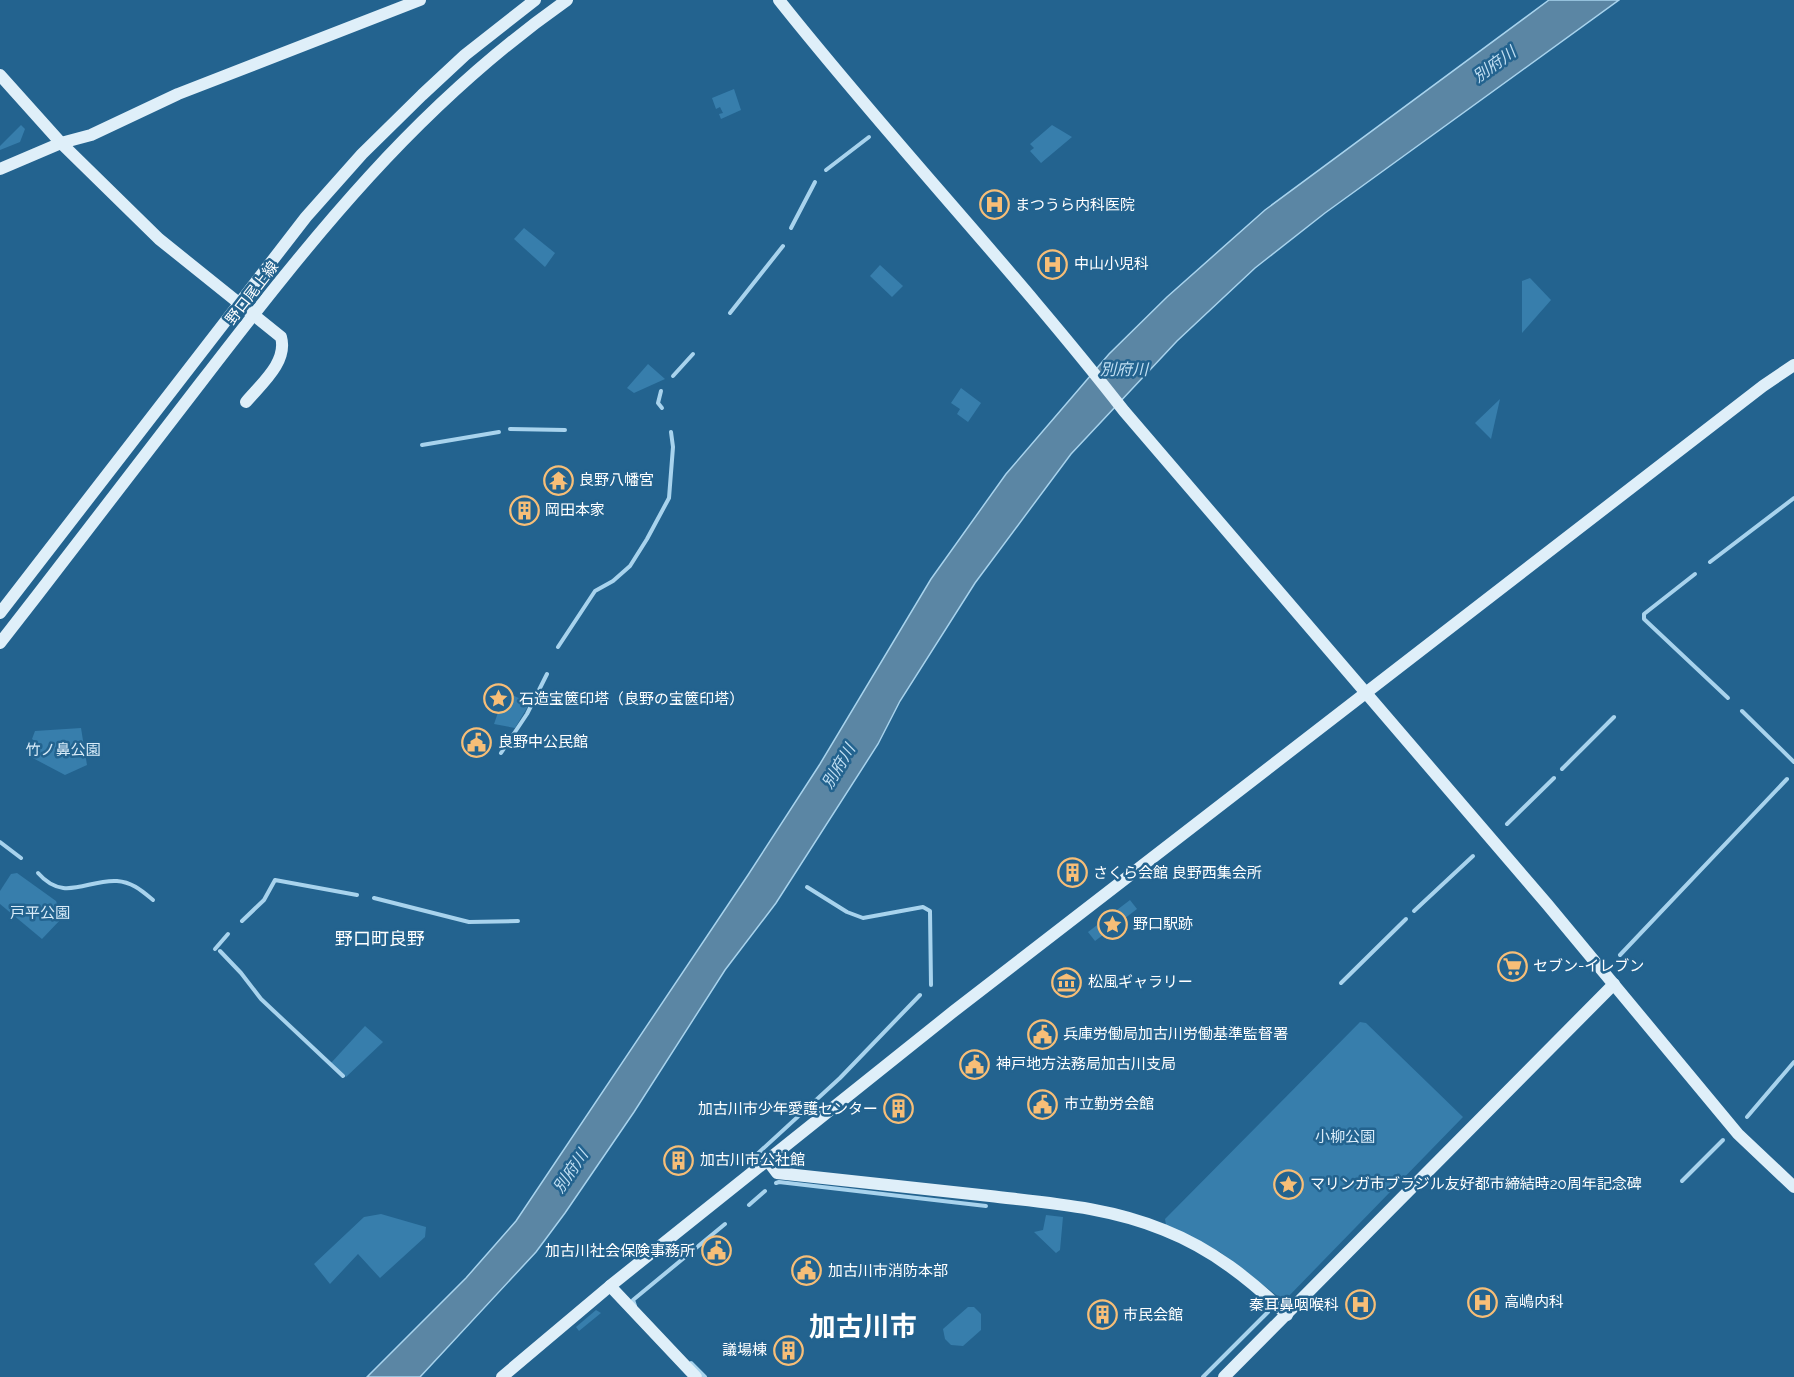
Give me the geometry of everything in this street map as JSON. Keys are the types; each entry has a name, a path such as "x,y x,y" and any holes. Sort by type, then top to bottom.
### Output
{"street":[{"path":"0,169 61,143 91,135 178,94 420,0"},
{"name":"野口尾上線","path":"0,613 306,217 362,154 465,55 535,0"},
{"name":"野口尾上線","path":"0,643 322,228 430,112 502,47 567,0"},
{"path":"779,0 936,190 1087,364 1124,411 1614,984 1738,1134 1794,1187"},
{"path":"0,75 61,143 159,239 281,337 284,348 281,359 246,402"},
{"path":"502,1377 610,1286 954,1011 1366,695 1708,428 1794,365"},
{"path":"1224,1377 1614,984"},
{"path":"768,1161 777,1173 1072,1205 1128,1217 1167,1230 1214,1255 1247,1278 1287,1315"},
{"path":"610,1286 696,1377"}],"green space":[{"path":"734,89 741,110 721,119 719,114 723,113 720,107 716,109 712,98"},
{"path":"21,125 25,129 20,142 0,150 0,146"},
{"path":"1052,125 1072,137 1041,163 1030,151 1034,148 1030,144"},
{"path":"524,228 555,253 545,267 514,239"},
{"path":"880,265 903,286 892,297 870,276"},
{"path":"1530,278 1551,300 1522,333 1522,281"},
{"path":"648,364 665,379 634,393 627,388"},
{"path":"961,388 981,403 968,422 957,414 960,409 951,403"},
{"path":"1500,399 1491,439 1475,423"},
{"path":"505,692 530,703 515,728 494,724"},
{"name":"竹ノ鼻公園","path":"81,728 87,765 65,775 29,756 37,743 32,739 35,731"},
{"name":"戸平公園","path":"17,873 56,901 62,918 42,939 0,904 0,891 11,874"},
{"path":"1130,900 1137,909 1095,941 1088,932"},
{"name":"小柳公園","path":"1360,1022 1366,1023 1463,1117 1284,1301 1220,1252 1166,1225 1165,1219"},
{"path":"365,1026 383,1042 346,1077 331,1063"},
{"path":"381,1214 426,1227 425,1237 380,1278 358,1254 330,1284 314,1264 364,1217"},
{"path":"1046,1215 1063,1217 1060,1250 1056,1253 1034,1232 1043,1230"},
{"path":"968,1307 974,1307 981,1314 981,1330 963,1346 951,1345 945,1339 943,1329"},
{"path":"596,1310 601,1313 579,1331 576,1327"}],"water":[{"name":"別府川","path":"1549,0 1619,0 1325,213 1255,268 1177,341 1071,454 975,583 900,701 878,744 776,903 725,970 634,1112 536,1252 420,1377 367,1377 466,1278 516,1221 820,764 931,579 1006,474 1109,354 1167,297 1265,210"}],"waterway":[{"path":"826,170 869,137"},
{"path":"791,228 815,182"},
{"path":"730,313 783,246"},
{"path":"673,376 693,354"},
{"path":"661,391 658,403 662,408"},
{"path":"510,429 565,430"},
{"path":"422,445 499,432"},
{"path":"558,647 595,591 613,581 630,566 669,498 673,447 671,432"},
{"path":"1710,562 1794,498"},
{"path":"1695,574 1644,614 1644,619 1728,698"},
{"path":"501,753 527,714 547,674"},
{"path":"1742,711 1794,762"},
{"path":"1562,769 1614,717"},
{"path":"1507,824 1554,778"},
{"path":"1620,955 1787,779"},
{"path":"0,842 21,858"},
{"path":"1414,911 1473,856"},
{"path":"38,873 57,887 76,888 106,881 127,883 153,900"},
{"path":"242,921 264,900 275,880 357,895"},
{"path":"807,887 847,912 863,918 923,907 930,911 931,985"},
{"path":"374,898 469,922 518,921"},
{"path":"1341,983 1406,919"},
{"path":"215,949 228,934"},
{"path":"220,951 261,999 343,1076"},
{"path":"754,1157 840,1078 920,995"},
{"path":"1747,1117 1794,1062"},
{"path":"1682,1181 1723,1140"},
{"path":"776,1183 986,1206"},
{"path":"749,1205 765,1191"},
{"path":"635,1306 633,1300 725,1224"},
{"path":"1203,1377 1268,1312"},
{"path":"691,1363 705,1377"}],"place":[{"name":"まつうら内科医院","path":"994,205"},
{"name":"中山小児科","path":"1053,264"},
{"name":"良野八幡宮","path":"558,480"},
{"name":"岡田本家","path":"524,510"},
{"name":"石造宝篋印塔（良野の宝篋印塔）","path":"498,699"},
{"name":"良野中公民館","path":"477,742"},
{"name":"さくら会館 良野西集会所","path":"1072,873"},
{"name":"野口駅跡","path":"1112,924"},
{"name":"セブン-イレブン","path":"1512,966"},
{"name":"松風ギャラリー","path":"1067,982"},
{"name":"兵庫労働局加古川労働基準監督署","path":"1042,1034"},
{"name":"神戸地方法務局加古川支局","path":"975,1064"},
{"name":"市立勤労会館","path":"1043,1104"},
{"name":"加古川市少年愛護センター","path":"899,1109"},
{"name":"加古川市公社館","path":"679,1160"},
{"name":"マリンガ市ブラジル友好都市締結時20周年記念碑","path":"1289,1184"},
{"name":"加古川社会保険事務所","path":"716,1251"},
{"name":"加古川市消防本部","path":"807,1271"},
{"name":"高嶋内科","path":"1483,1302"},
{"name":"秦耳鼻咽喉科","path":"1360,1305"},
{"name":"市民会館","path":"1102,1315"},
{"name":"議場棟","path":"788,1350"}],"district":[{"name":"野口町良野","path":"380,939"},
{"name":"加古川市","path":"863,1327"}]}
